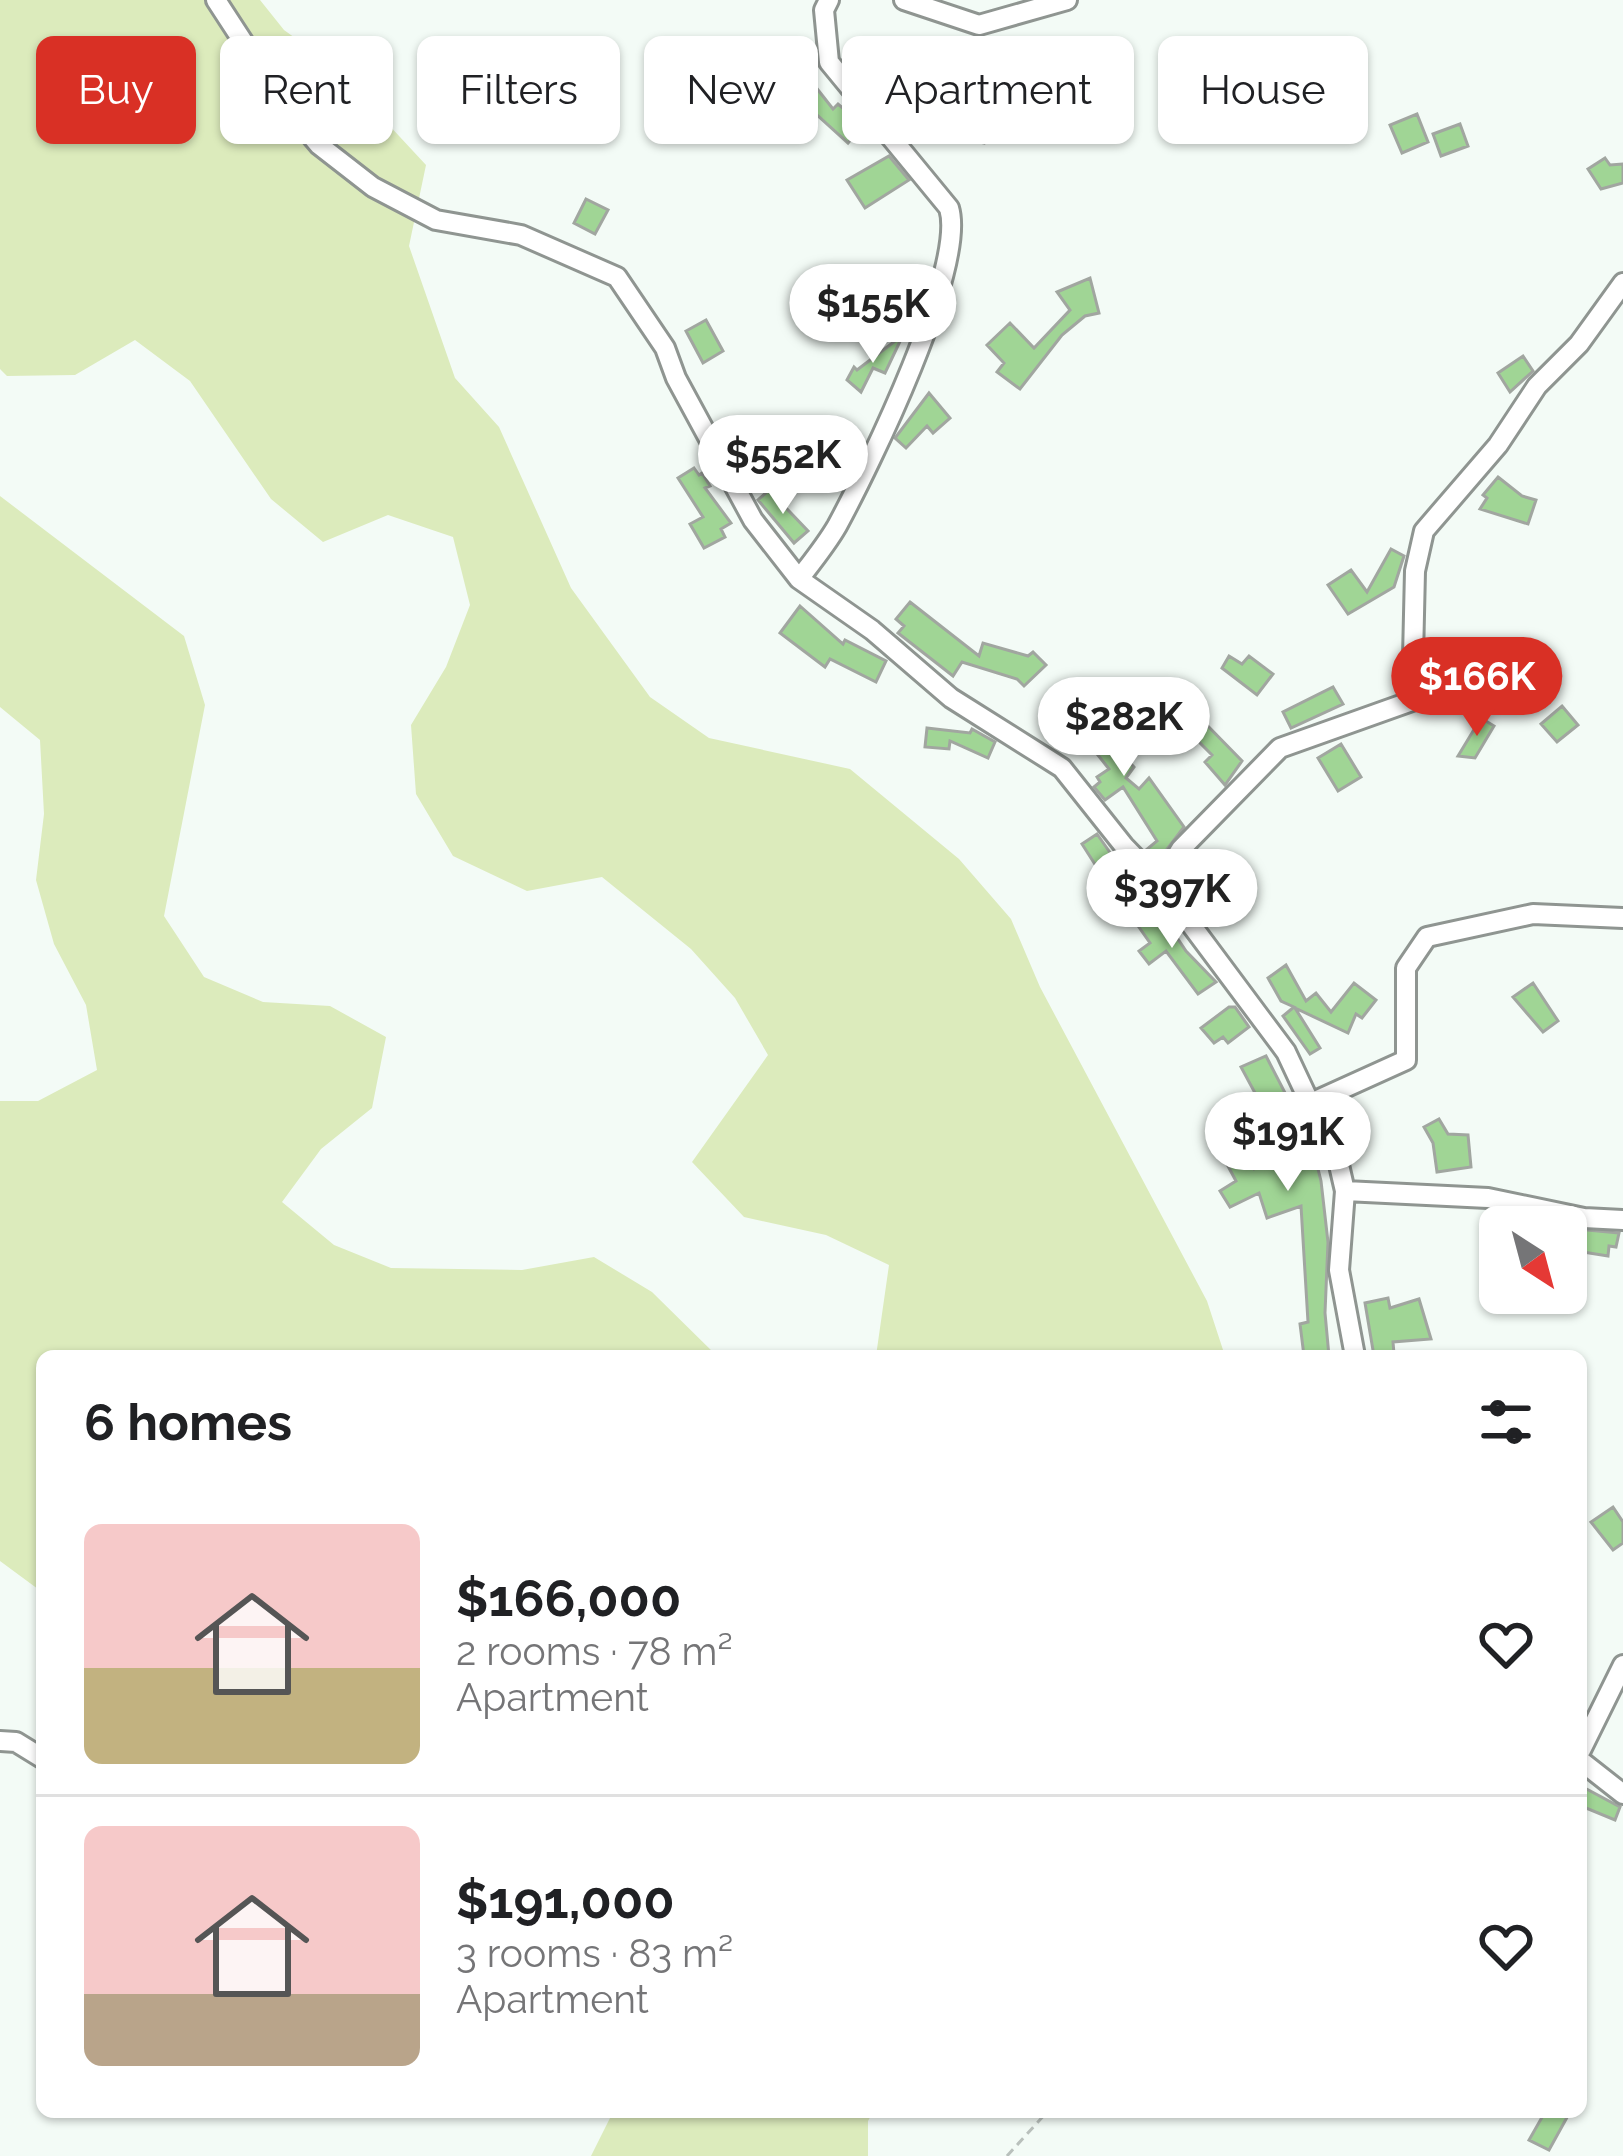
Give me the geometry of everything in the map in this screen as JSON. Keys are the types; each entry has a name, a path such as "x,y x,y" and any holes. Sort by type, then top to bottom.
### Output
{"street":[{"path":"216,0 281,100 319,145 373,187 436,220 520,235 616,277 665,348 676,378 753,520 800,579 872,630 951,698 1062,768 1160,883 1286,1052 1311,1102 1345,1191 1340,1270 1354,1350"},
{"path":"800,579 834,531 872,452 947,273 952,228 949,208 829,62 824,10 829,0"},
{"path":"904,0 979,25 1066,0"},
{"path":"1160,883 1181,849 1280,748 1412,701 1415,571 1424,531 1498,445 1538,386 1579,344 1623,283"},
{"path":"1311,1102 1406,1060 1406,968 1427,937 1533,914 1623,918"},
{"path":"1345,1191 1488,1198 1584,1218 1623,1220"},
{"path":"1587,1738 1623,1665"},
{"path":"0,1742 16,1742 36,1754"},
{"path":"1587,1767 1623,1794"}],"path":[{"path":"1007,2156 1042,2118"}],"green space":[{"path":"0,0 260,0 292,36 220,36 220,144 393,144 393,129 426,165 409,246 455,378 499,427 571,588 650,697 709,738 850,769 959,859 1011,919 1040,987 1207,1301 1223,1350 877,1350 889,1265 826,1235 744,1217 692,1162 768,1055 735,998 691,949 602,877 527,891 453,856 416,794 411,725 446,667 470,605 453,537 388,515 323,542 271,499 190,381 135,340 75,375 7,376 0,369"},
{"path":"0,496 184,636 205,705 164,916 204,977 263,1002 330,1006 386,1037 372,1108 321,1149 282,1202 334,1245 391,1268 522,1270 594,1257 652,1292 711,1350 36,1350 36,1588 0,1561 0,1101 38,1101 97,1070 86,1005 54,944 36,880 44,814 40,740 0,707"},
{"path":"610,2118 870,2118 868,2156 591,2156"}],"building":[{"path":"818,90 833,109 838,104 842,107 842,138 818,116"},
{"path":"1417,114 1428,142 1402,153 1390,125"},
{"path":"1460,124 1468,146 1441,156 1433,134"},
{"path":"889,156 909,180 865,208 847,180"},
{"path":"1605,158 1610,165 1623,164 1623,183 1601,189 1588,169"},
{"path":"586,199 608,210 595,234 574,223"},
{"path":"1090,278 1099,313 1085,316 1062,335 1020,389 997,372 1004,363 987,345 1010,323 1034,348 1070,310 1057,292"},
{"path":"706,320 723,351 703,363 686,331"},
{"path":"903,335 885,373 873,368 861,392 847,380 854,367 857,370"},
{"path":"1523,356 1533,371 1510,392 1498,373"},
{"path":"929,393 950,418 933,433 927,426 906,448 895,438"},
{"path":"694,468 702,473 710,486 705,488 731,523 721,529 725,537 704,548 690,524 703,517 678,478"},
{"path":"1498,477 1522,496 1536,500 1528,524 1480,509 1487,498 1483,495"},
{"path":"769,490 808,531 794,543 758,500"},
{"path":"1391,549 1404,556 1394,587 1348,614 1328,585 1351,570 1367,592"},
{"path":"910,602 979,656 983,643 1028,656 1033,652 1046,665 1024,686 1017,679 962,662 953,676 898,633 904,626 896,619"},
{"path":"800,606 843,644 845,640 886,661 876,682 830,659 825,667 780,633"},
{"path":"1229,656 1242,664 1249,656 1273,674 1257,695 1222,668"},
{"path":"1333,687 1343,704 1291,728 1283,712"},
{"path":"1069,695 1134,767 1126,778 1139,789 1149,778 1184,827 1158,861 1146,850 1157,841 1123,787 1105,800 1094,787 1100,782 1097,777 1109,769 1074,725 1069,728 1053,708"},
{"path":"1562,706 1578,725 1557,742 1541,724"},
{"path":"1481,718 1494,726 1475,758 1458,756"},
{"path":"1203,721 1242,761 1225,785 1205,762 1212,755 1191,734"},
{"path":"927,728 970,733 972,729 995,742 988,758 950,741 949,749 925,747"},
{"path":"1341,744 1361,777 1338,791 1318,758"},
{"path":"1097,834 1135,888 1117,899 1082,844"},
{"path":"1151,913 1156,919 1162,915 1186,951 1216,982 1198,994 1166,951 1149,964 1139,951 1150,943 1136,923"},
{"path":"1286,965 1306,1001 1316,993 1331,1012 1354,983 1376,1000 1362,1018 1356,1014 1348,1033 1295,1008 1320,1048 1310,1054 1283,1016 1294,1007 1281,1001 1268,978"},
{"path":"1533,983 1558,1021 1543,1032 1513,997"},
{"path":"1235,1007 1249,1027 1228,1043 1223,1037 1214,1043 1201,1028"},
{"path":"1266,1056 1312,1145 1328,1242 1328,1350 1303,1350 1300,1324 1308,1322 1301,1206 1267,1218 1259,1193 1230,1207 1220,1191 1236,1181 1221,1153 1239,1143 1254,1169 1289,1156 1241,1067"},
{"path":"1439,1119 1448,1134 1468,1135 1471,1167 1437,1172 1433,1143 1424,1127"},
{"path":"1587,1230 1619,1233 1608,1256 1587,1253"},
{"path":"1388,1298 1390,1308 1419,1299 1431,1339 1393,1342 1394,1350 1373,1350 1365,1303"},
{"path":"1613,1507 1623,1522 1623,1543 1613,1550 1591,1522"},
{"path":"1587,1789 1620,1807 1615,1820 1587,1808"},
{"path":"1542,2118 1567,2118 1549,2150 1529,2140"}]}
